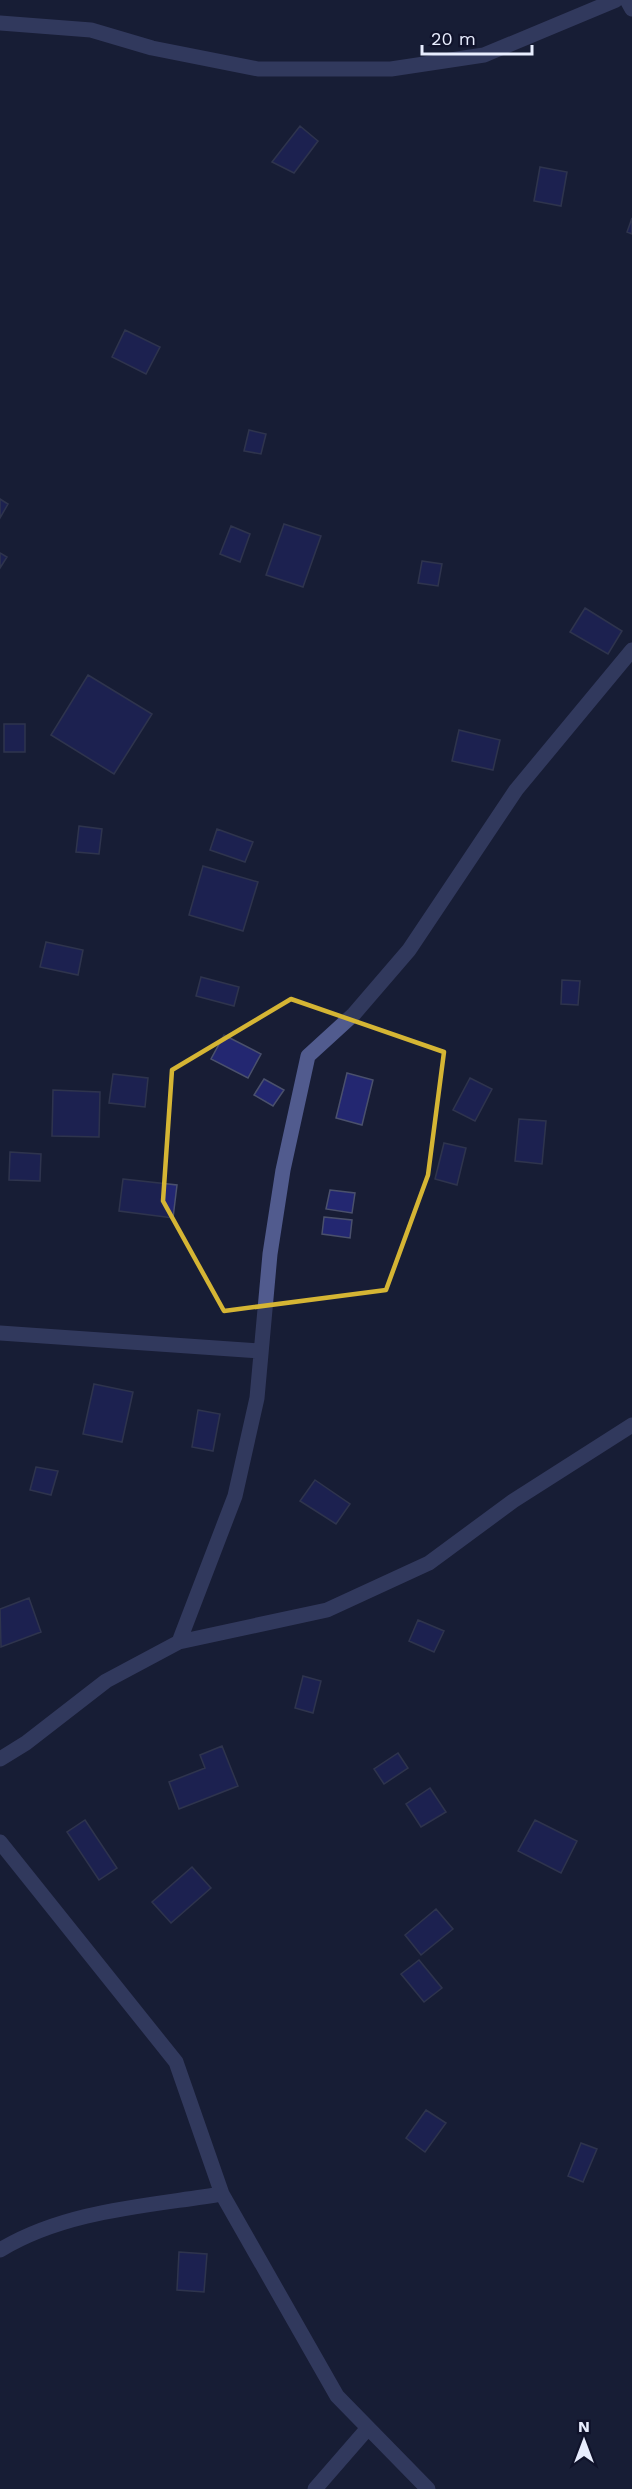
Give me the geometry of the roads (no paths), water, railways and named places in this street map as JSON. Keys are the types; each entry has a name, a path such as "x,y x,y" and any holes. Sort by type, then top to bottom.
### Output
{"street":[{"path":"0,23 91,30 152,48 258,69 391,69 484,55 616,0"},
{"path":"627,0 632,9"},
{"path":"179,1642 235,1496 257,1398 270,1254 283,1170 308,1056 354,1014 409,950 516,790 632,650"},
{"path":"0,1333 260,1351"},
{"path":"0,1759 26,1743 106,1680 179,1642 327,1610 429,1563 513,1501 632,1425"},
{"path":"0,1842 176,2062 222,2194 337,2396 428,2489"},
{"path":"0,2250 48,2227 104,2213 222,2194"},
{"path":"315,2489 368,2428"}]}
